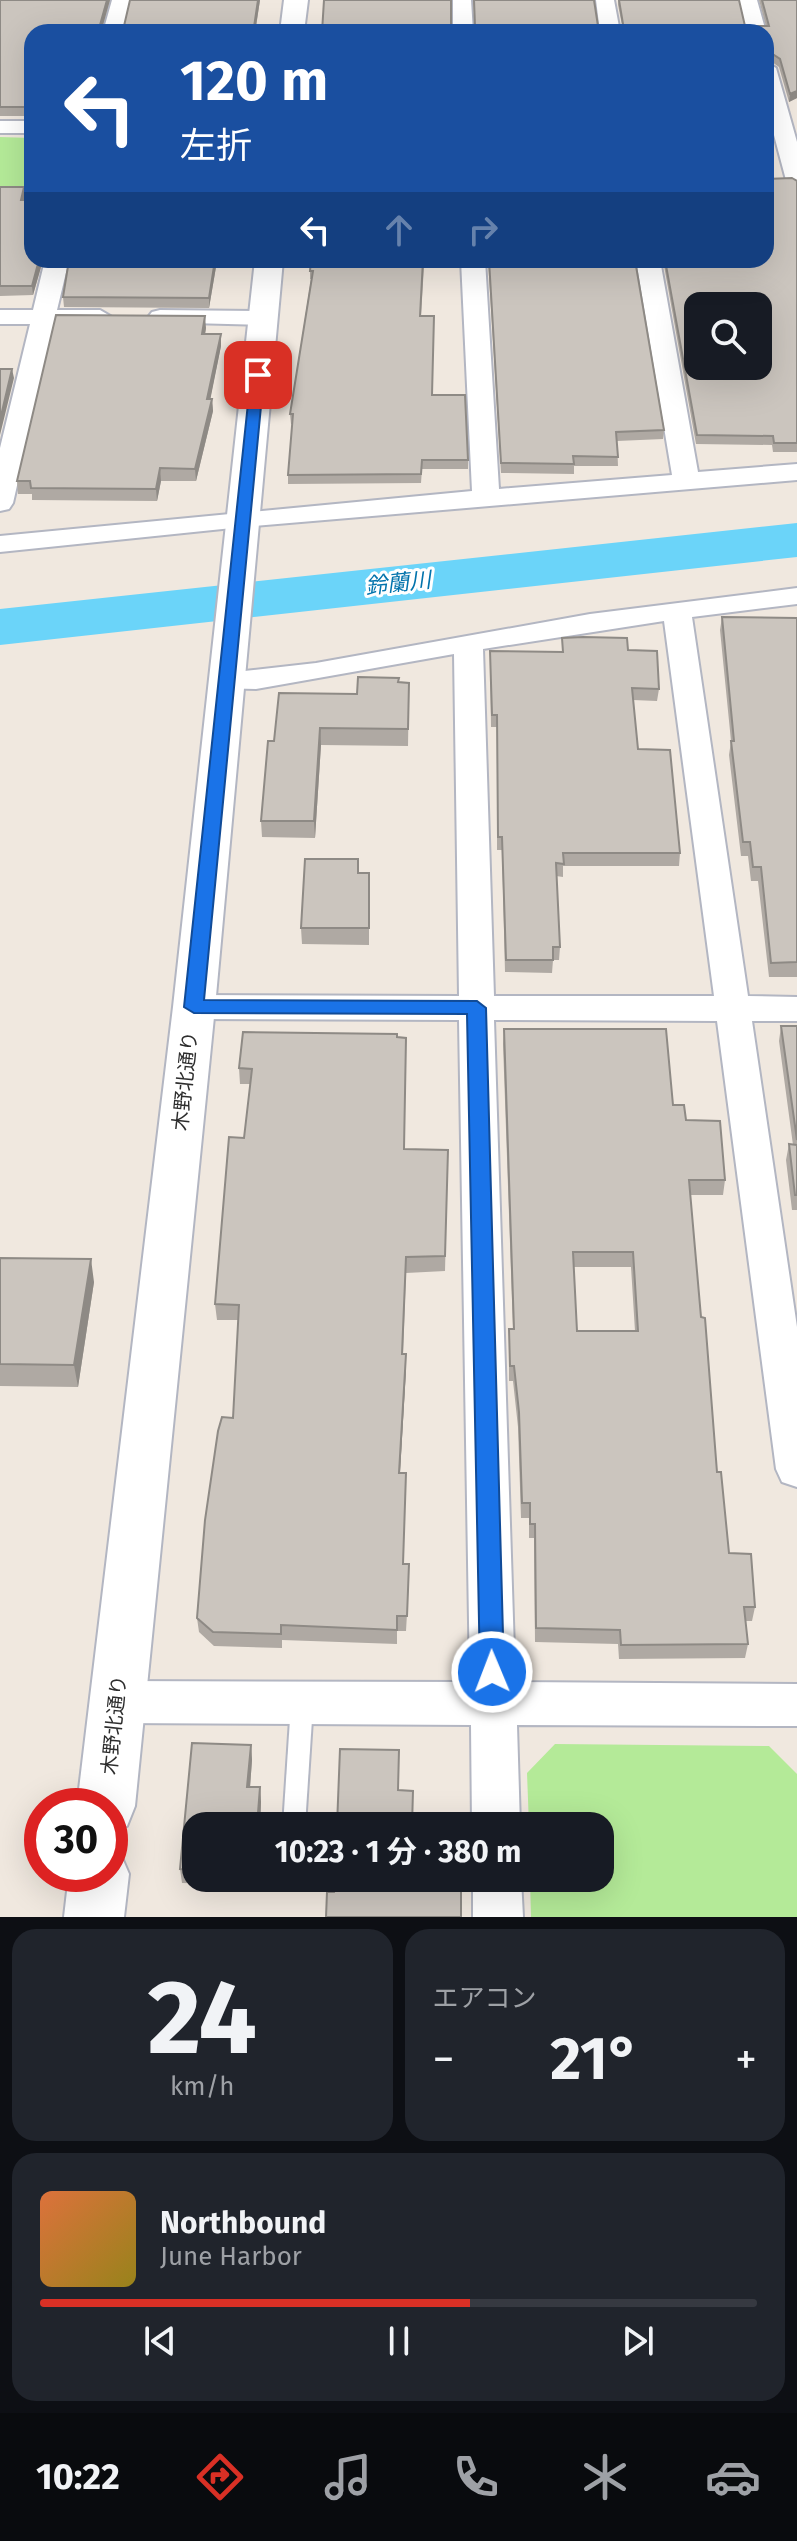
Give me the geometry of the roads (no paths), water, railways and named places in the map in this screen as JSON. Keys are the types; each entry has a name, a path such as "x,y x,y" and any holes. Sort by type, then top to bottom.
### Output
{"street":[{"path":"115,24 121,0"},
{"path":"293,24 296,0"},
{"path":"462,0 463,24"},
{"path":"605,0 609,24"},
{"path":"748,0 754,24"},
{"path":"774,100 797,180"},
{"path":"0,127 24,127"},
{"path":"0,503 55,268"},
{"name":"木野北通り","path":"108,1788 194,1007 236,565 268,268"},
{"path":"473,268 486,500"},
{"path":"649,268 687,483"},
{"path":"0,317 264,318"},
{"path":"0,544 242,519 797,472"},
{"path":"226,682 272,680 468,642 677,610 797,596"},
{"path":"677,610 797,1469"},
{"path":"468,642 496,1812"},
{"path":"194,1007 797,1009"},
{"path":"116,1702 797,1705"},
{"path":"94,1917 97,1892"},
{"path":"497,1892 498,1917"}],"lane":[{"path":"295,1812 302,1703"}],"waterway":[{"name":"鈴蘭川","path":"0,627 797,540"}]}
